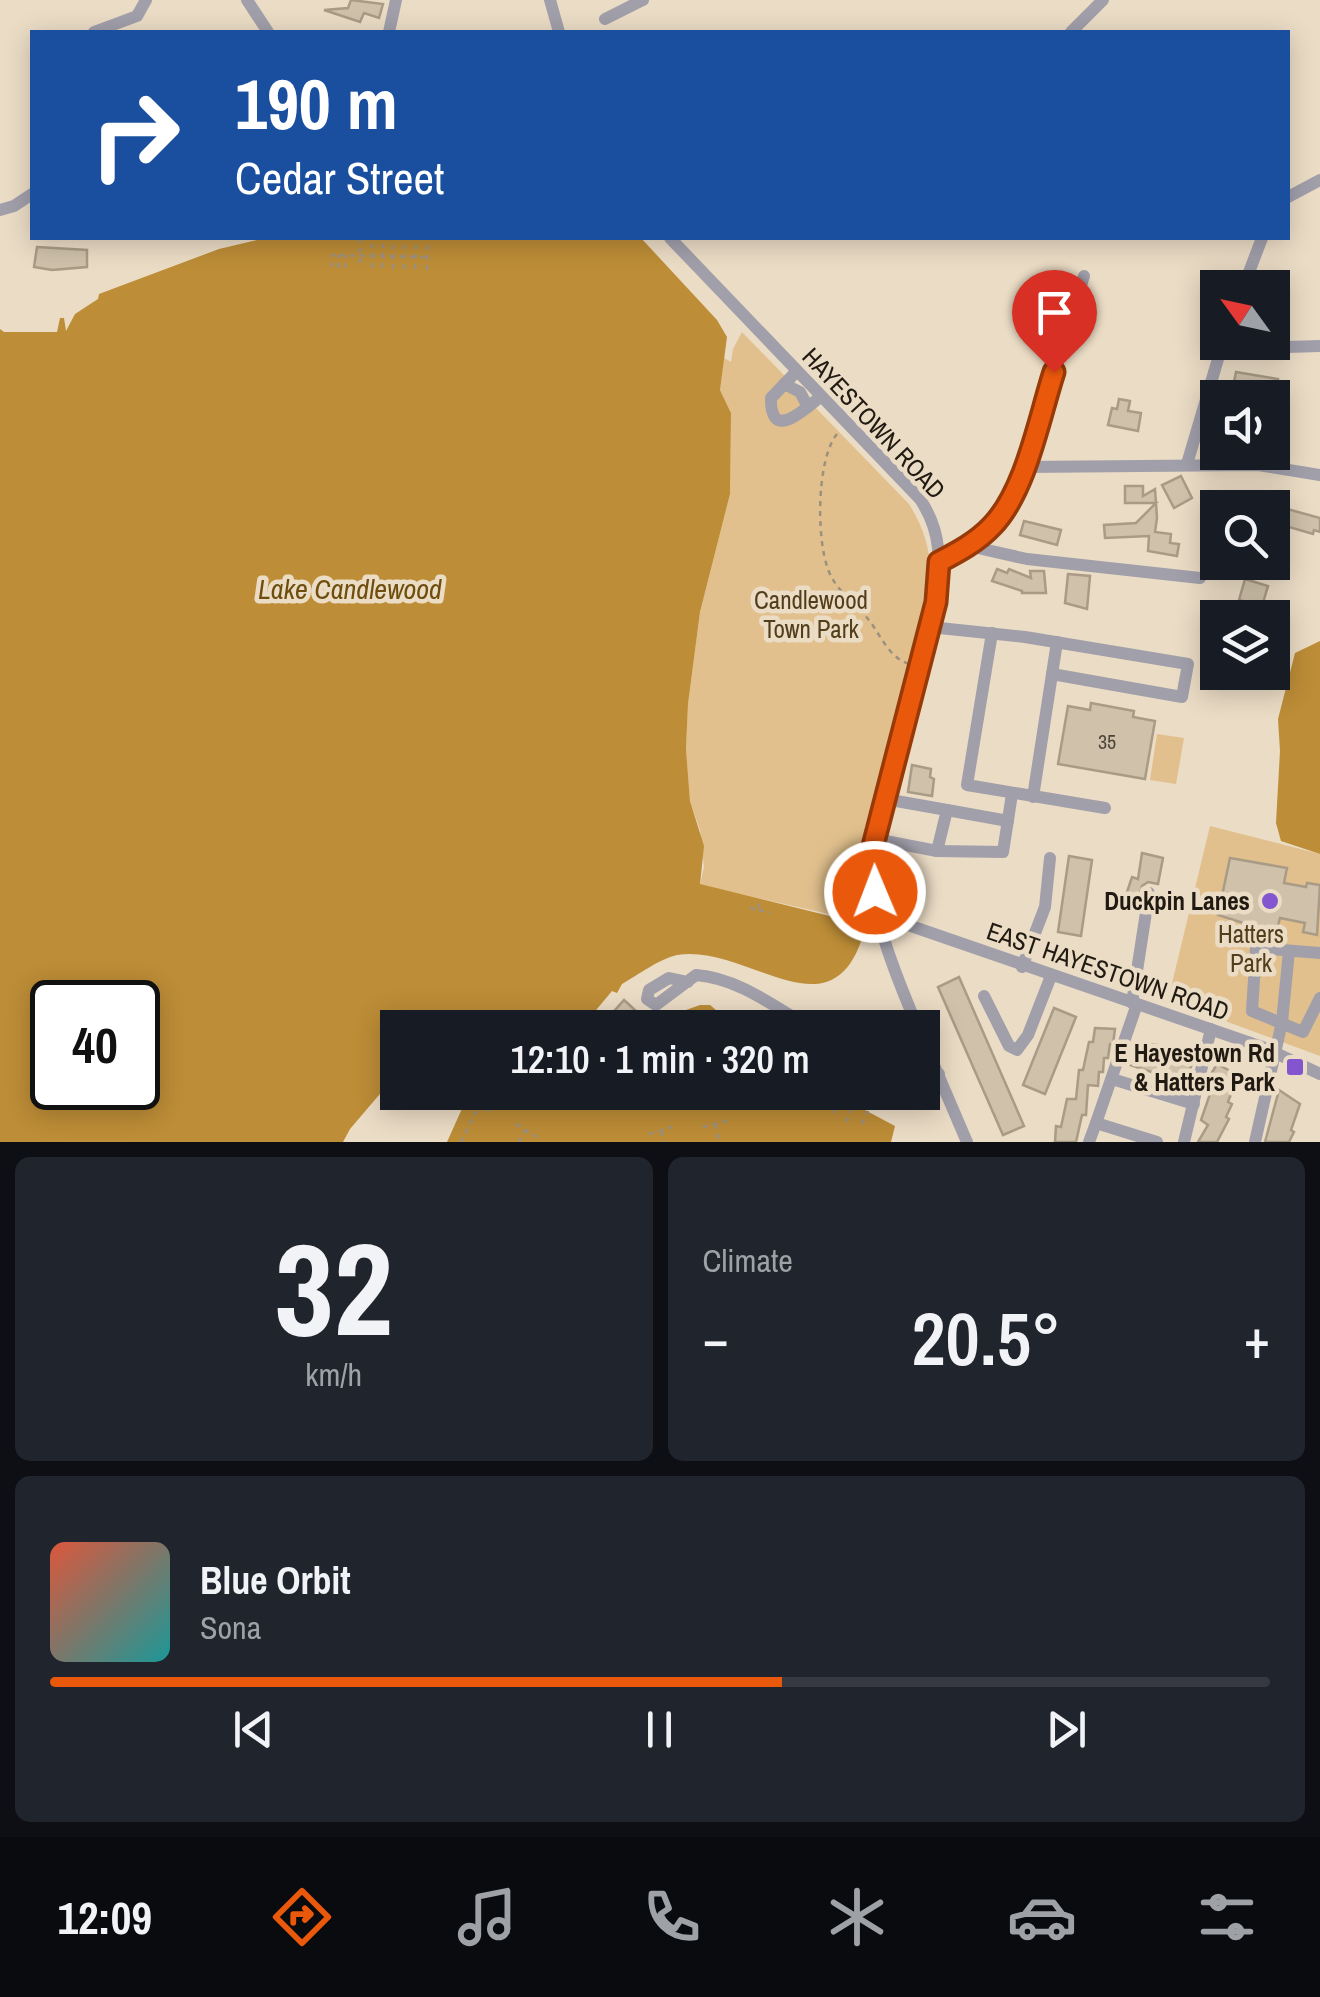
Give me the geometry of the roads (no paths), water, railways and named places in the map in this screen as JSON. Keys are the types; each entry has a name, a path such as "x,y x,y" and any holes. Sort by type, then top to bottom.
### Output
{"street":[{"path":"99,30 137,16 146,0"},
{"path":"246,0 267,30"},
{"path":"389,30 396,0"},
{"path":"550,0 558,30"},
{"path":"605,19 643,0"},
{"path":"1073,30 1103,0"},
{"path":"1290,196 1320,180"},
{"path":"0,210 30,195"},
{"name":"HAYESTOWN ROAD","path":"672,240 920,499 937,529 939,562 930,627 875,839 871,870 894,973 910,1010"},
{"path":"1250,270 1261,240"},
{"path":"939,562 994,525 1014,493 1084,276"},
{"path":"1290,346 1320,346"},
{"path":"1187,464 1218,360"},
{"path":"796,372 771,398 775,416 794,419 820,397"},
{"path":"784,384 800,392 808,407"},
{"path":"1023,467 1258,464 1320,474"},
{"path":"968,546 1027,559 1200,578"},
{"path":"930,627 1057,642 1188,664 1182,698 1052,674"},
{"path":"992,633 967,785 1105,808"},
{"path":"1033,797 1057,642"},
{"path":"875,839 937,851 1004,852 1012,794"},
{"path":"885,799 1008,821"},
{"path":"937,851 946,810"},
{"path":"1022,966 1044,908 1050,858"},
{"path":"1089,1142 1134,1004 1149,893"},
{"name":"EAST HAYESTOWN ROAD","path":"879,914 1276,1052 1320,1074"},
{"path":"1319,1004 1303,1032 1252,1010 1256,948 1320,953"},
{"path":"1255,1142 1282,1022 1289,950"},
{"path":"688,982 696,975 714,976 780,1010"},
{"path":"984,996 1009,1046 1017,1050 1028,1036 1051,976"},
{"path":"1184,1142 1211,1029"},
{"path":"940,1076 967,1142"},
{"path":"1112,1079 1194,1104"},
{"path":"1096,1123 1157,1142"}],"water":[{"name":"Lake Candlewood","path":"257,240 643,240 717,320 727,337 720,390 731,413 730,494 700,612 688,704 690,801 704,846 700,884 866,925 852,960 834,979 812,984 705,955 677,955 622,984 596,1010 380,1010 380,1094 343,1142 0,1142 0,329 57,332 60,318 64,318 66,331 75,314 98,299 99,294 219,249"},
{"path":"1320,641 1320,854 1281,841 1276,823 1278,719 1285,690 1290,690 1295,653"},
{"path":"710,1005 716,1010 686,1010"},
{"path":"461,1110 865,1110 895,1126 891,1142 447,1142"}],"place":[{"name":"Duckpin Lanes","path":"1270,901"},
{"name":"E Hayestown Rd & Hatters Park","path":"1295,1067"}],"park label":[{"name":"Candlewood Town Park","path":"811,614"},
{"name":"Hatters Park","path":"1251,948"}]}
